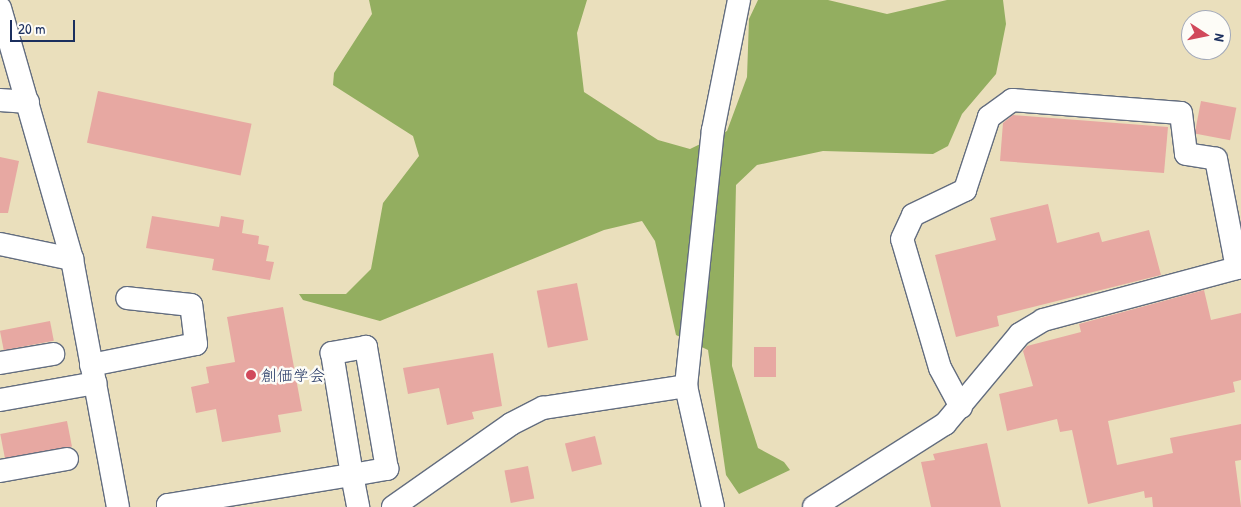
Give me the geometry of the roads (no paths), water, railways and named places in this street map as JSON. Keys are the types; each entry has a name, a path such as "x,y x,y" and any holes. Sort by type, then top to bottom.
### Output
{"street":[{"path":"713,507 686,386 713,130 740,0"},
{"path":"0,8 72,259 118,507"},
{"path":"0,100 28,102"},
{"path":"814,507 945,424 960,407 1020,334 1043,320 1239,268 1216,159 1186,154 1182,113 1012,100 989,117 965,190 913,215 902,239 940,368 960,407"},
{"path":"0,244 72,259"},
{"path":"0,400 196,344 191,305 127,298"},
{"path":"168,507 352,475 387,470 366,347 332,352 352,475 358,507"},
{"path":"0,363 53,354"},
{"path":"393,507 511,424 543,408 686,386"},
{"path":"0,471 67,459"}],"place":[{"name":"創価学会","path":"251,375"}]}
